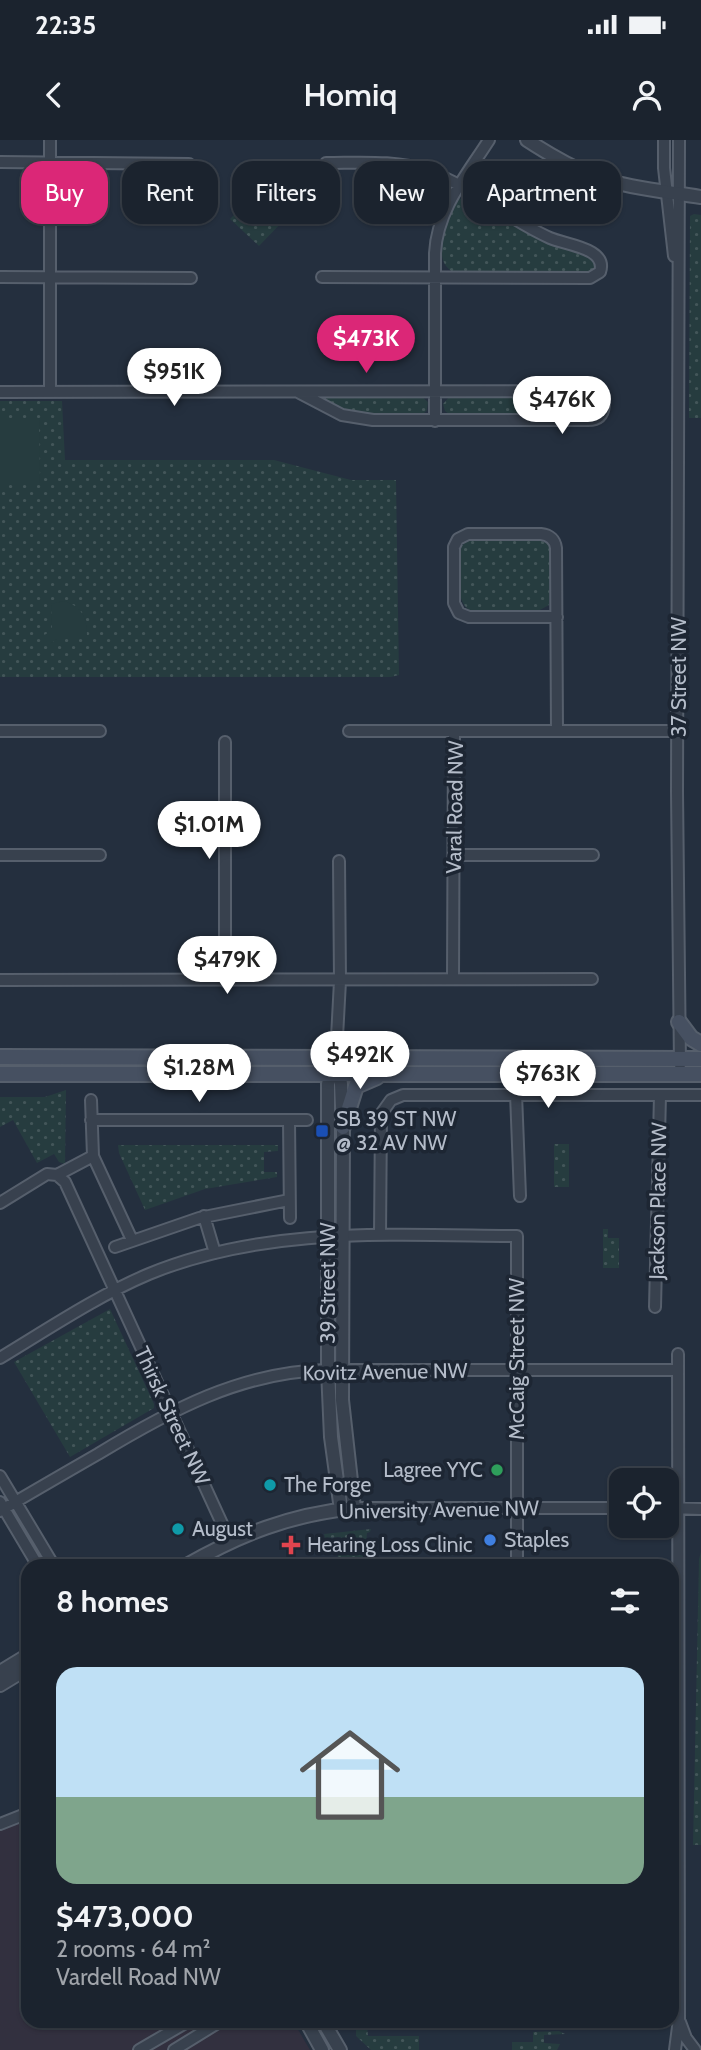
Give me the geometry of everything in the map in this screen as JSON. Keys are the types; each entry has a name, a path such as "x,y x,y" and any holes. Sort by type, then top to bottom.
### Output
{"main road":[{"path":"680,1021 691,1038 701,1044"},
{"path":"0,1057 701,1059"},
{"path":"0,1074 701,1074"},
{"path":"343,1127 356,1086 381,1075"}],"street":[{"path":"50,140 50,161"},
{"path":"435,421 435,277 438,232 446,209 489,140"},
{"name":"37 Street NW","path":"664,140 664,168 674,193"},
{"name":"37 Street NW","path":"679,140 674,193 680,271 680,1074"},
{"path":"533,142 557,159 591,175 701,197"},
{"path":"0,162 21,162"},
{"path":"322,277 590,278 597,275 602,268 600,257 594,253 529,228 459,186 428,171 400,164 340,163"},
{"path":"50,393 51,224"},
{"path":"0,278 191,278"},
{"path":"0,392 591,391 599,395 604,405 600,417 587,421 354,418 329,410 298,393"},
{"path":"556,617 469,617 459,613 454,603 454,547 458,539 468,534 544,534 553,539 556,548 556,617 556,731"},
{"path":"0,731 100,731"},
{"path":"349,732 454,731"},
{"name":"Varal Road NW","path":"453,979 454,731 678,731"},
{"path":"225,742 225,981"},
{"path":"0,855 100,855"},
{"path":"454,855 593,855"},
{"name":"39 Street NW","path":"339,861 340,981 335,1074 335,1236 348,1509"},
{"path":"0,980 592,979"},
{"name":"39 Street NW","path":"335,1074 343,1127 328,1370 331,1437 348,1509"},
{"path":"516,1094 520,1196"},
{"path":"0,1358 149,1274 215,1253 281,1241 380,1235 381,1114 391,1100 403,1095 701,1095"},
{"name":"Jackson Place NW","path":"655,1307 660,1095"},
{"path":"91,1100 93,1156 132,1240"},
{"path":"91,1120 307,1119"},
{"path":"289,1120 290,1218"},
{"path":"0,1203 47,1174 57,1175 93,1156"},
{"name":"Thirsk Street NW","path":"57,1175 65,1182 230,1541"},
{"path":"115,1247 204,1216 289,1200"},
{"path":"204,1216 215,1253"},
{"name":"McCaig Street NW","path":"380,1235 517,1236 516,1559"},
{"path":"674,1468 678,1354"},
{"name":"Kovitz Avenue NW","path":"1,1507 15,1502 170,1412 237,1385 280,1374 328,1370 678,1370"},
{"path":"0,1476 50,1559"},
{"path":"1,1507 34,1559"},
{"name":"University Avenue NW","path":"198,1559 230,1541 284,1521 348,1509 609,1508"},
{"path":"679,1508 701,1509"},
{"path":"673,1538 673,1559"},
{"path":"0,1672 21,1659"},
{"path":"0,1685 21,1672"},
{"path":"0,1823 21,1816"},
{"path":"679,1982 679,2025"},
{"path":"680,2019 686,2038 695,2050"},
{"path":"139,2050 177,2028"},
{"path":"174,2050 209,2028"},
{"path":"310,2028 322,2050"},
{"path":"327,2028 340,2050"},
{"path":"675,2050 679,2028"}],"shaded area":[{"path":"21,1822 21,2028 297,2028 310,2050 0,2050 0,1830"}],"green space":[{"path":"463,198 463,224 515,224 592,257 596,269 591,272 453,272 442,258 442,248 450,216 459,199"},
{"path":"701,215 701,418 689,418 690,216"},
{"path":"235,224 280,224 259,246"},
{"path":"323,396 421,396 428,402 427,410 420,414 363,414 322,399"},
{"path":"450,396 589,397 596,402 596,410 588,414 449,414 443,404"},
{"path":"0,401 62,401 65,460 274,460 351,480 396,480 399,675 0,677"},
{"path":"0,420 39,420 40,483 0,483"},
{"path":"471,539 537,539 547,543 551,550 549,605 538,611 471,611 465,607 459,584 460,551 462,545"},
{"path":"64,601 75,606 82,614 87,636 61,636 49,645 43,636 52,630 51,604"},
{"path":"66,1090 65,1164 59,1162 54,1154 37,1163 13,1120 0,1127 0,1097 45,1097"},
{"path":"554,1144 569,1144 569,1187 554,1187"},
{"path":"118,1145 278,1145 278,1151 264,1152 264,1172 277,1172 277,1177 205,1189 145,1210 119,1153"},
{"path":"603,1229 608,1229 608,1238 619,1238 619,1268 603,1268"},
{"path":"110,1309 154,1408 70,1457 14,1362"},
{"path":"371,1529 367,1533 365,1558 337,1559 341,1537 325,1538 324,1534"},
{"path":"701,1552 701,1845 693,1845 699,1559"},
{"path":"356,2028 367,2028 368,2036 419,2036 419,2050 371,2050 356,2036"},
{"path":"559,2031 565,2034 544,2035 544,2043 560,2044 557,2050 512,2050 512,2042 533,2042 533,2032"}],"place":[{"name":"SB 39 ST NW @ 32 AV NW","path":"322,1131"},
{"name":"Lagree YYC","path":"497,1470"},
{"name":"The Forge","path":"270,1485"},
{"name":"August","path":"178,1529"},
{"name":"Staples","path":"490,1540"},
{"name":"Hearing Loss Clinic","path":"291,1545"}]}
